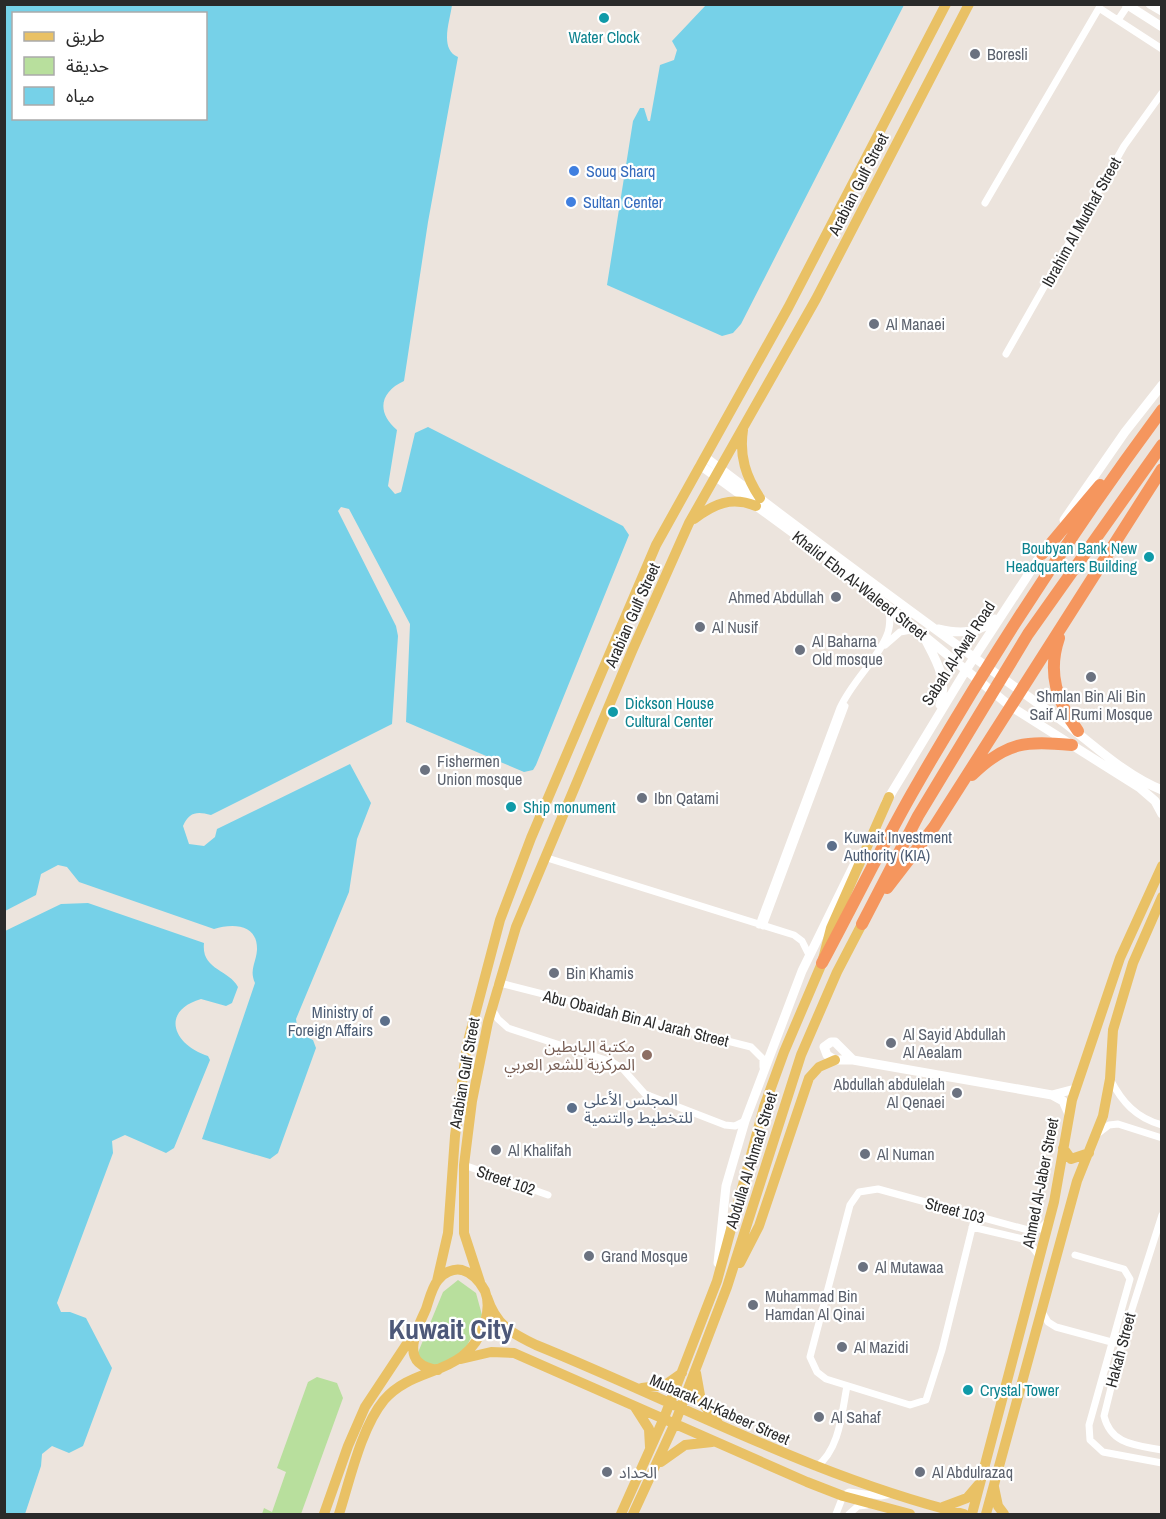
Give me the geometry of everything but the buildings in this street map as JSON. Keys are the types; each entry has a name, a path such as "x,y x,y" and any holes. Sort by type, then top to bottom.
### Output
{"highway":[{"name":"Sabah Al-Awal Road","path":"822,963 910,796 965,703 1161,410"},
{"path":"1042,554 1138,442"},
{"path":"865,919 918,816 1028,634 1161,445"},
{"path":"865,919 934,827 1161,469"},
{"path":"1067,616 1054,652 1053,672 1059,701 1078,731"},
{"path":"960,786 989,759 1013,745 1031,742 1072,745"}],"main road":[{"name":"Arabian Gulf Street","path":"437,1281 448,1233 455,1136 467,1045 500,920 531,838 656,545 788,308 945,4"},
{"name":"Arabian Gulf Street","path":"480,1282 464,1233 464,1166 472,1101 491,1006 516,927 544,857 689,523 817,297 969,4"},
{"path":"1150,4 1161,11"},
{"path":"1127,5 1161,27"},
{"name":"Sabah Al-Awal Road","path":"809,955 889,797 937,715 1042,554 1125,432 1161,385"},
{"path":"689,523 706,509 723,502 758,502 745,467 743,425"},
{"name":"Khalid Ebn Al-Waleed Street","path":"702,461 1078,731 1121,766 1161,790"},
{"path":"1147,494 1161,477"},
{"name":"Khalid Ebn Al-Waleed Street","path":"758,502 1010,706 1140,788 1155,801 1161,814"},
{"path":"932,628 952,632 971,632 989,625 1004,611"},
{"path":"920,632 940,666 944,682 937,715"},
{"name":"Abdulla Al Ahmad Street","path":"621,1515 684,1371 717,1281 764,1107 784,1052 822,963 831,928 889,797"},
{"name":"Ahmed Al-Jaber Street","path":"972,1515 1049,1220 1075,1089 1088,1058 1120,958 1158,879 1161,866"},
{"name":"Ahmed Al-Jaber Street","path":"986,1515 1077,1181 1096,1135 1110,1079 1113,1030 1133,963 1161,897"},
{"name":"Abdulla Al Ahmad Street","path":"654,1472 681,1409 727,1287 801,1055 837,972 865,919"},
{"name":"Abdulla Al Ahmad Street","path":"717,1281 726,1186 764,1067 809,955"},
{"path":"853,1060 838,1044 831,1042 824,1049 829,1058 836,1060 853,1060 1052,1095 1063,1101 1069,1114"},
{"path":"1088,1058 1100,1053 1110,1065"},
{"path":"727,1287 759,1226 809,1078 819,1067 836,1060"},
{"path":"1052,1095 1075,1089"},
{"path":"1063,1147 1071,1159 1089,1153"},
{"path":"324,1515 364,1407 414,1333 437,1281 450,1271 460,1270 480,1282 487,1297 487,1313 483,1329 470,1352 461,1359 394,1391 374,1414 339,1515"},
{"name":"Mubarak Al-Kabeer Street","path":"487,1297 495,1318 506,1330 576,1363 816,1467 932,1507 964,1515"},
{"path":"1026,1315 1035,1334"},
{"path":"1020,1336 1028,1332 1035,1334"},
{"path":"414,1333 413,1350 417,1359 428,1368 438,1370"},
{"name":"Mubarak Al-Kabeer Street","path":"461,1359 480,1353 500,1351 514,1353 843,1496 910,1515"},
{"path":"551,1369 543,1361 546,1356 576,1363"},
{"path":"696,1368 701,1401 712,1418 722,1427"},
{"path":"634,1387 658,1388 672,1382 684,1371"},
{"path":"633,1405 646,1420 649,1429 650,1449 647,1458"},
{"path":"633,1515 654,1472 676,1449 696,1442 717,1443"},
{"path":"932,1507 945,1507 961,1502 976,1490 982,1479"},
{"path":"994,1484 998,1506 1004,1515"}],"street":[{"path":"1118,20 1127,5"},
{"path":"985,203 1099,8 1161,50"},
{"name":"Ibrahim Al Mudhaf Street","path":"1006,354 1124,146 1161,93"},
{"path":"887,640 891,622 889,606"},
{"path":"761,925 840,708 852,683 887,640 900,632 920,632"},
{"path":"544,857 798,938 809,955"},
{"name":"Abu Obaidah Bin Al Jarah Street","path":"497,986 504,984 751,1047 763,1059 764,1067"},
{"path":"491,1006 498,1019 508,1028 617,1064 649,1096 725,1125 735,1126 745,1121"},
{"path":"1110,1079 1133,1112 1161,1125"},
{"path":"1096,1135 1109,1125 1118,1124 1161,1138"},
{"name":"Street 102","path":"464,1166 548,1195"},
{"name":"Street 103","path":"847,1386 821,1376 810,1357 850,1205 859,1192 878,1189 1028,1230 1040,1228 1049,1220"},
{"name":"Hakah Street","path":"1161,1215 1121,1345 1105,1407 1107,1426 1117,1439 1125,1443 1161,1450"},
{"path":"816,1467 823,1460 837,1434 847,1386 910,1405 926,1400 942,1350 975,1216"},
{"name":"Street 103","path":"972,1227 1027,1240 1040,1257"},
{"path":"1075,1255 1124,1269 1130,1276 1089,1425 1090,1440 1103,1452 1161,1463"},
{"path":"1041,1310 1045,1318 1056,1327 1121,1345"},
{"path":"1035,1334 1056,1327"},
{"path":"836,1515 843,1496 852,1491 881,1496 892,1494"},
{"path":"849,1515 858,1506 873,1505"}],"green space":[{"path":"458,1280 476,1293 482,1315 461,1358 438,1368 425,1364 417,1355 443,1292"},
{"path":"317,1377 337,1383 343,1398 301,1514 262,1514 264,1508 272,1512 286,1472 277,1468 308,1382"}],"water":[{"path":"5,4 452,5 447,41 452,53 458,57 428,222 404,381 390,391 384,403 386,416 397,430 388,486 395,494 401,492 415,433 428,427 623,526 629,535 536,765 533,770 524,772 406,722 410,624 349,509 341,507 338,511 396,626 398,636 392,724 211,815 202,813 191,815 183,826 189,844 204,846 215,837 217,829 350,764 371,803 357,839 349,892 296,1019 298,1033 313,1040 316,1048 278,1153 270,1159 202,1139 255,983 253,970 257,950 256,941 249,930 236,926 214,929 79,882 67,867 58,865 41,874 36,895 5,911"},
{"path":"706,5 904,5 741,324 733,333 722,336 607,285 633,121 640,108 644,108 648,121 650,121 660,65 674,60 677,50 672,41"},
{"path":"88,903 204,943 207,959 238,987 232,1003 226,1006 201,999 188,1004 180,1011 176,1019 176,1028 186,1044 208,1056 210,1060 174,1148 166,1153 125,1135 112,1141 113,1153 57,1303 61,1312 70,1312 86,1318 112,1368 83,1446 69,1453 52,1446 42,1454 41,1466 25,1514 5,1514 5,931 61,904"}],"place":[{"name":"Water Clock","path":"604,18"},
{"name":"Boresli","path":"975,54"},
{"name":"Souq Sharq","path":"574,171"},
{"name":"Sultan Center","path":"571,202"},
{"name":"Al Manaei","path":"874,324"},
{"name":"Boubyan Bank New Headquarters Building","path":"1149,557"},
{"name":"Ahmed Abdullah","path":"836,597"},
{"name":"Al Nusif","path":"700,627"},
{"name":"Al Baharna Old mosque","path":"800,650"},
{"name":"Shmlan Bin Ali Bin Saif Al Rumi Mosque","path":"1091,677"},
{"name":"Dickson House Cultural Center","path":"613,712"},
{"name":"Fishermen Union mosque","path":"425,770"},
{"name":"Ibn Qatami","path":"642,798"},
{"name":"Ship monument","path":"511,807"},
{"name":"Kuwait Investment Authority (KIA)","path":"832,846"},
{"name":"Bin Khamis","path":"554,973"},
{"name":"Ministry of Foreign Affairs","path":"385,1021"},
{"name":"Al Sayid Abdullah Al Aealam","path":"891,1043"},
{"name":"مكتبة البابطين المركزية للشعر العربي","path":"647,1055"},
{"name":"Abdullah abdulelah Al Qenaei","path":"957,1093"},
{"name":"المجلس الأعلى للتخطيط والتنمية","path":"572,1108"},
{"name":"Al Khalifah","path":"496,1150"},
{"name":"Al Numan","path":"865,1154"},
{"name":"Grand Mosque","path":"589,1256"},
{"name":"Al Mutawaa","path":"863,1267"},
{"name":"Muhammad Bin Hamdan Al Qinai","path":"753,1305"},
{"name":"Al Mazidi","path":"842,1347"},
{"name":"Crystal Tower","path":"968,1390"},
{"name":"Al Sahaf","path":"819,1417"},
{"name":"الحداد","path":"607,1472"},
{"name":"Al Abdulrazaq","path":"920,1472"}],"district":[{"name":"Kuwait City","path":"451,1329"}]}
